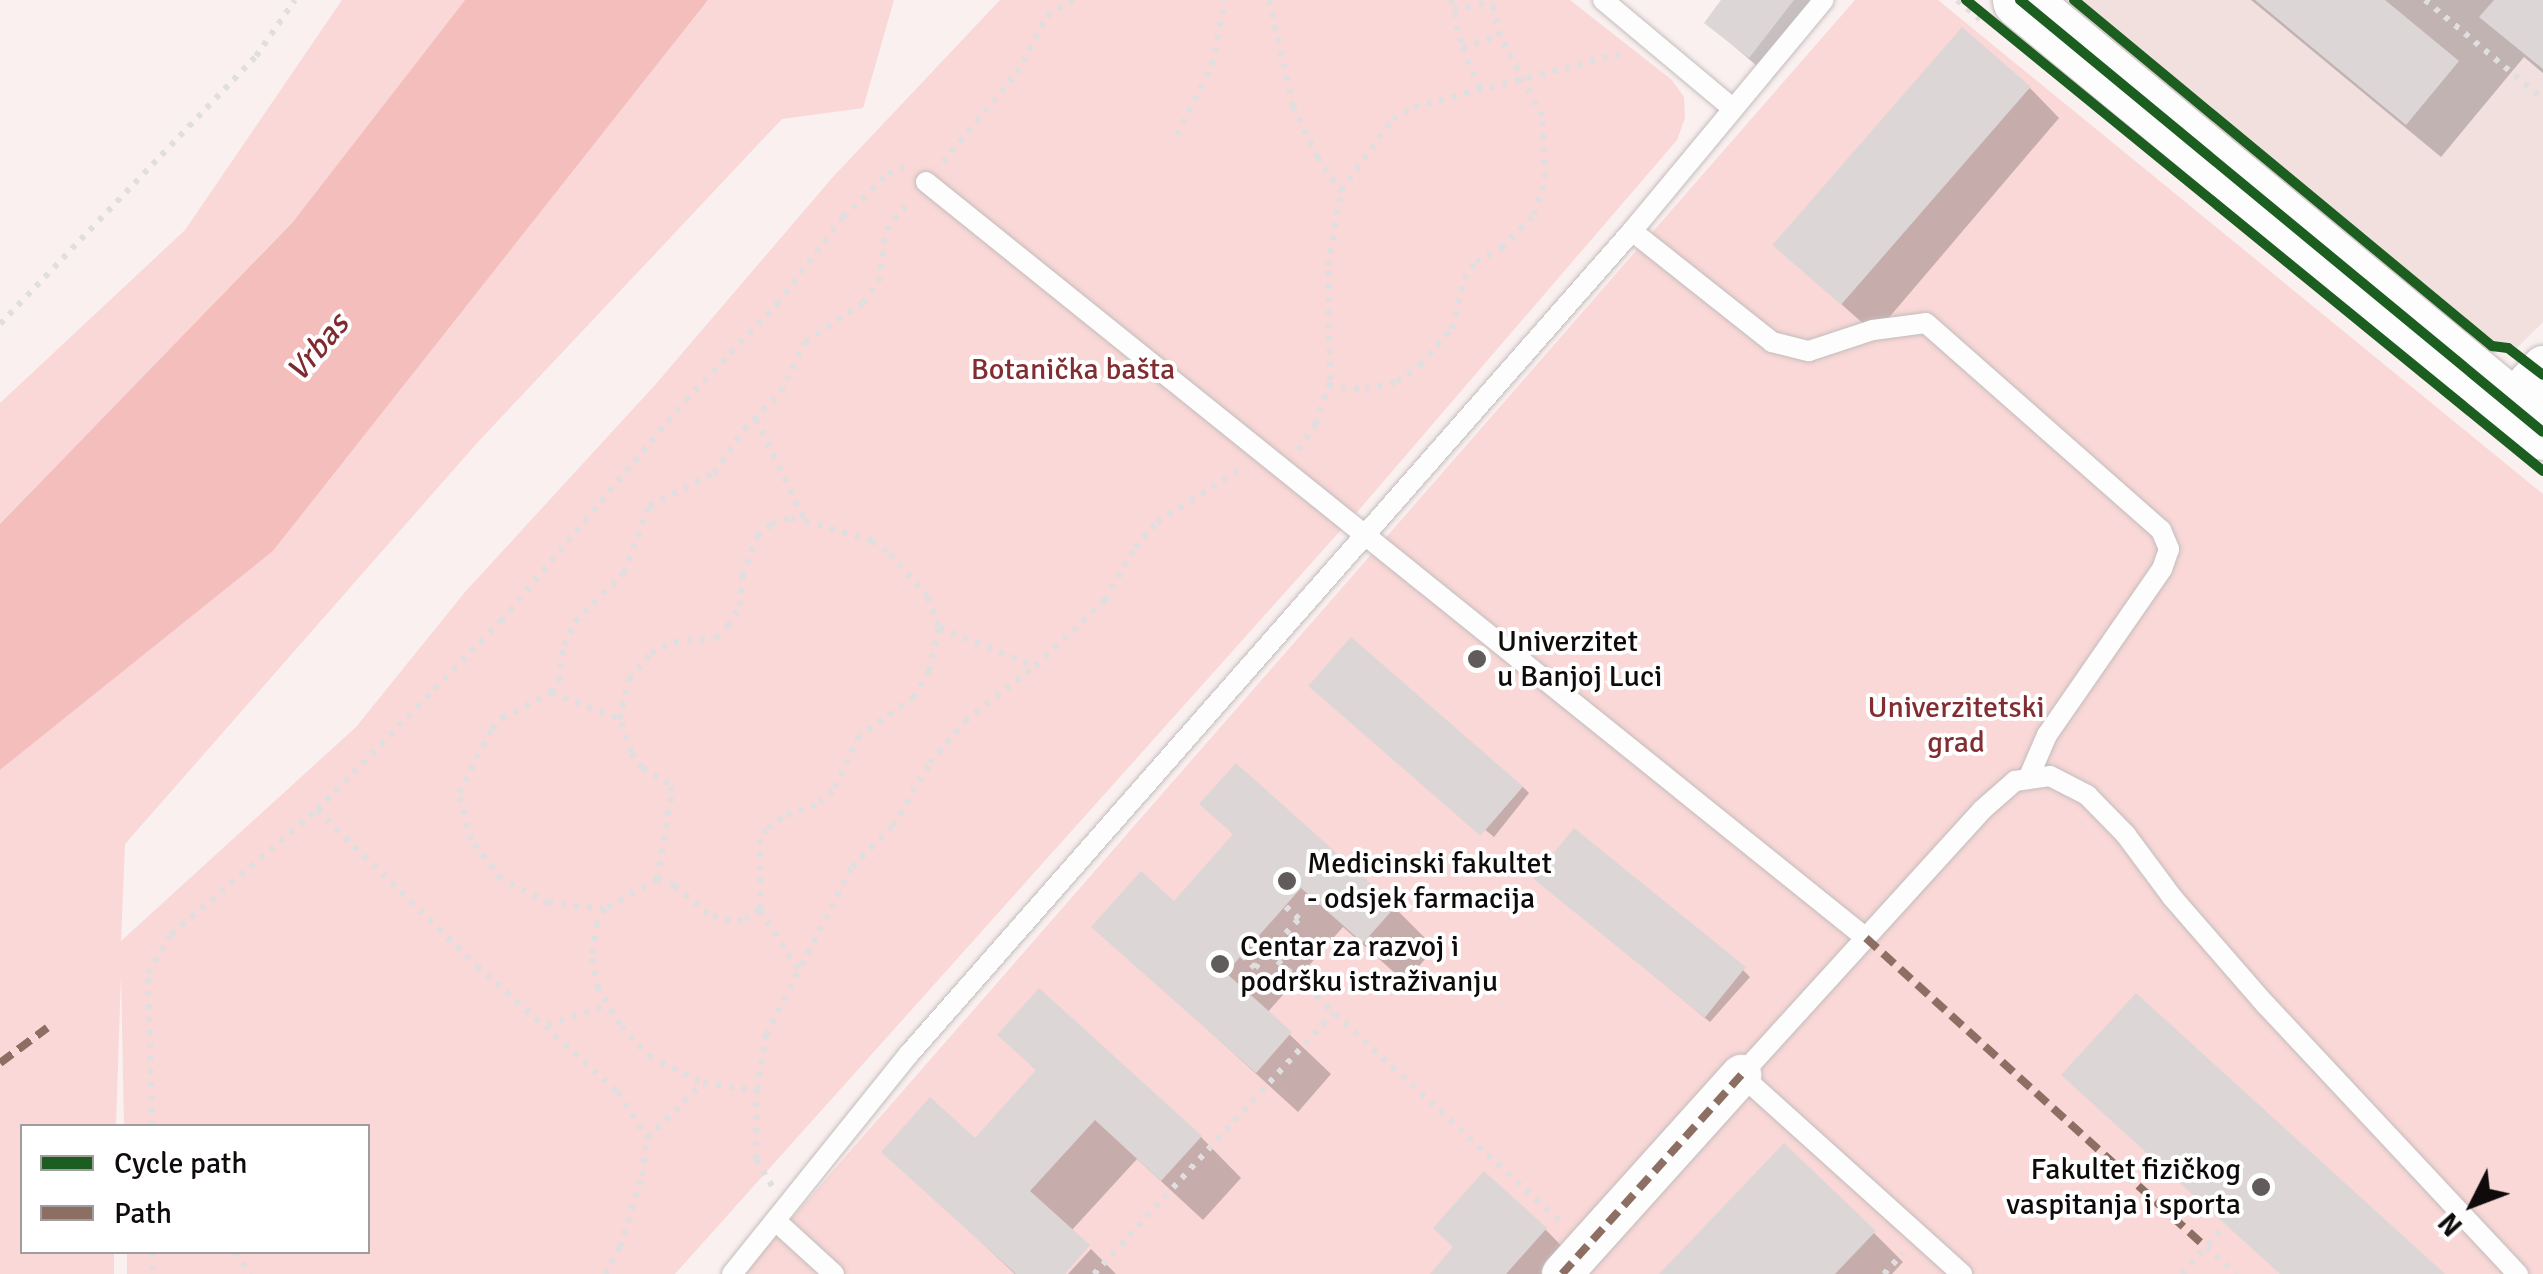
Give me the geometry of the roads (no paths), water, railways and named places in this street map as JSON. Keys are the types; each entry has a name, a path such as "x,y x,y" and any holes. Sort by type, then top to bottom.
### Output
{"street":[{"path":"2008,12 2532,401"},
{"path":"1575,1260 1741,1075"}],"lane":[{"path":"1603,0 1731,107"},
{"path":"732,1274 908,1054 1632,231 1731,107 1824,0"},
{"path":"926,182 1280,471 1866,938"},
{"path":"1632,231 1772,342 1809,352 1873,330 1926,322 2161,530 2169,549 2162,569 2048,735 2028,779"},
{"path":"1962,1274 1741,1075 1982,810 2015,781 2050,776 2087,796 2126,835 2172,897 2266,1005 2518,1274"},
{"path":"781,1215 834,1274"}],"water":[{"name":"Vrbas","path":"465,0 708,0 273,551 0,770 0,524 292,223"}],"place":[{"name":"Univerzitet u Banjoj Luci","path":"1477,659"},
{"name":"Medicinski fakultet - odsjek farmacija","path":"1287,881"},
{"name":"Centar za razvoj i podršku istraživanju","path":"1220,964"},
{"name":"Fakultet fizičkog vaspitanja i sporta","path":"2261,1187"}],"park label":[{"name":"Botanička bašta","path":"1073,370"},
{"name":"Univerzitetski grad","path":"1956,725"}]}
